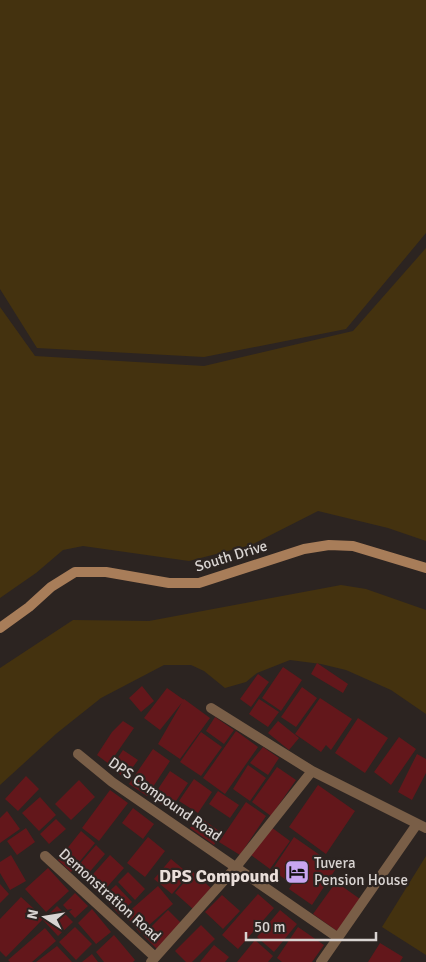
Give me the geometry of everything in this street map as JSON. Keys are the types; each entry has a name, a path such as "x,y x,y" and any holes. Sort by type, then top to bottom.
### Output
{"main road":[{"name":"South Drive","path":"0,628 30,607 51,587 75,572 106,572 169,583 199,583 304,549 329,545 353,546 426,568"}],"street":[{"path":"211,708 261,737 312,771 422,826 337,937 321,962"},
{"name":"DPS Compound Road","path":"78,754 112,782 337,937"},
{"path":"153,959 236,867 312,771"},
{"name":"Demonstration Road","path":"45,856 153,959"}],"shaded area":[{"path":"0,0 426,0 426,233 346,329 204,357 37,348 0,289"},
{"path":"426,248 426,541 388,528 318,511 251,545 189,561 83,546 63,550 36,573 0,598 0,307 35,356 204,366 353,331"},
{"path":"341,585 366,589 426,610 426,714 391,690 346,670 321,664 290,660 257,673 246,682 225,688 204,671 191,665 164,665 101,698 57,733 0,785 0,668 73,620 149,621"},
{"path":"426,856 426,955 382,927"}],"building":[{"path":"317,663 348,684 343,693 311,674"},
{"path":"283,667 302,680 281,711 262,698"},
{"path":"258,674 269,682 251,707 240,699"},
{"path":"142,686 154,701 141,712 129,698"},
{"path":"302,687 317,698 296,727 281,717"},
{"path":"167,688 184,700 160,730 144,718"},
{"path":"320,698 352,719 331,750 326,745 321,752 295,734"},
{"path":"184,699 210,718 180,759 158,744"},
{"path":"259,699 279,712 268,727 249,714"},
{"path":"215,717 234,730 224,744 206,731"},
{"path":"358,718 388,738 365,773 335,753"},
{"path":"123,721 134,728 109,764 97,755 112,732"},
{"path":"278,721 299,738 289,750 268,733"},
{"path":"236,731 258,747 225,794 203,778"},
{"path":"201,732 222,747 201,776 180,762"},
{"path":"399,737 416,749 391,785 374,772"},
{"path":"263,747 279,758 268,775 250,763"},
{"path":"153,749 170,761 147,796 129,784"},
{"path":"123,750 138,760 125,778 111,768"},
{"path":"417,754 426,759 426,773 412,800 398,792"},
{"path":"248,765 266,778 250,801 233,789"},
{"path":"277,767 296,780 271,816 252,802"},
{"path":"170,771 188,783 170,810 152,798"},
{"path":"26,776 39,789 18,811 5,799"},
{"path":"194,779 212,792 198,813 179,801"},
{"path":"79,780 95,797 71,820 55,804"},
{"path":"318,785 355,811 326,854 289,827"},
{"path":"110,790 128,803 99,841 82,828"},
{"path":"218,791 239,805 230,818 209,804"},
{"path":"40,797 56,815 39,831 22,813"},
{"path":"246,802 266,816 240,855 219,842"},
{"path":"133,808 154,824 143,839 122,823"},
{"path":"7,811 20,829 0,843 0,818"},
{"path":"198,816 222,833 214,845 190,828"},
{"path":"56,819 66,829 49,844 40,834"},
{"path":"271,827 290,841 270,869 251,855"},
{"path":"26,828 35,842 17,855 7,841"},
{"path":"81,831 95,843 71,872 58,860"},
{"path":"148,837 165,851 145,877 127,863"},
{"path":"294,837 337,867 312,905 289,889 292,884 272,870"},
{"path":"96,845 105,854 87,875 77,867"},
{"path":"11,855 26,881 10,890 0,873 0,862"},
{"path":"110,855 124,868 100,895 86,882"},
{"path":"171,859 189,874 172,894 154,879"},
{"path":"48,868 69,891 46,912 25,889"},
{"path":"128,872 145,889 135,900 118,882"},
{"path":"193,872 211,888 193,909 175,893"},
{"path":"336,882 360,899 337,931 313,914"},
{"path":"0,884 9,894 0,903"},
{"path":"116,885 132,902 119,914 103,897"},
{"path":"158,886 173,904 140,933 125,915"},
{"path":"75,893 88,906 75,918 63,905"},
{"path":"258,894 274,908 238,949 222,935"},
{"path":"222,895 240,911 223,929 205,912"},
{"path":"21,897 44,918 6,957 0,951 0,919"},
{"path":"57,906 73,922 58,936 43,920"},
{"path":"92,909 111,932 96,944 78,923"},
{"path":"168,910 183,925 158,950 143,935"},
{"path":"280,910 297,924 274,952 257,937"},
{"path":"201,925 215,939 192,962 186,962 175,951"},
{"path":"75,927 92,944 76,960 59,942"},
{"path":"298,927 324,945 312,962 282,962 277,958"},
{"path":"45,928 56,941 32,962 10,962 8,960"},
{"path":"114,935 135,960 133,962 104,962 96,952"},
{"path":"255,940 273,956 268,962 237,962"},
{"path":"380,943 403,957 400,962 368,962"},
{"path":"214,945 229,957 225,962 200,962"},
{"path":"57,946 72,962 36,962"},
{"path":"92,954 98,962 82,962"}],"place":[{"name":"Tuvera Pension House","path":"297,872"}],"district":[{"name":"DPS Compound","path":"219,876"}]}
